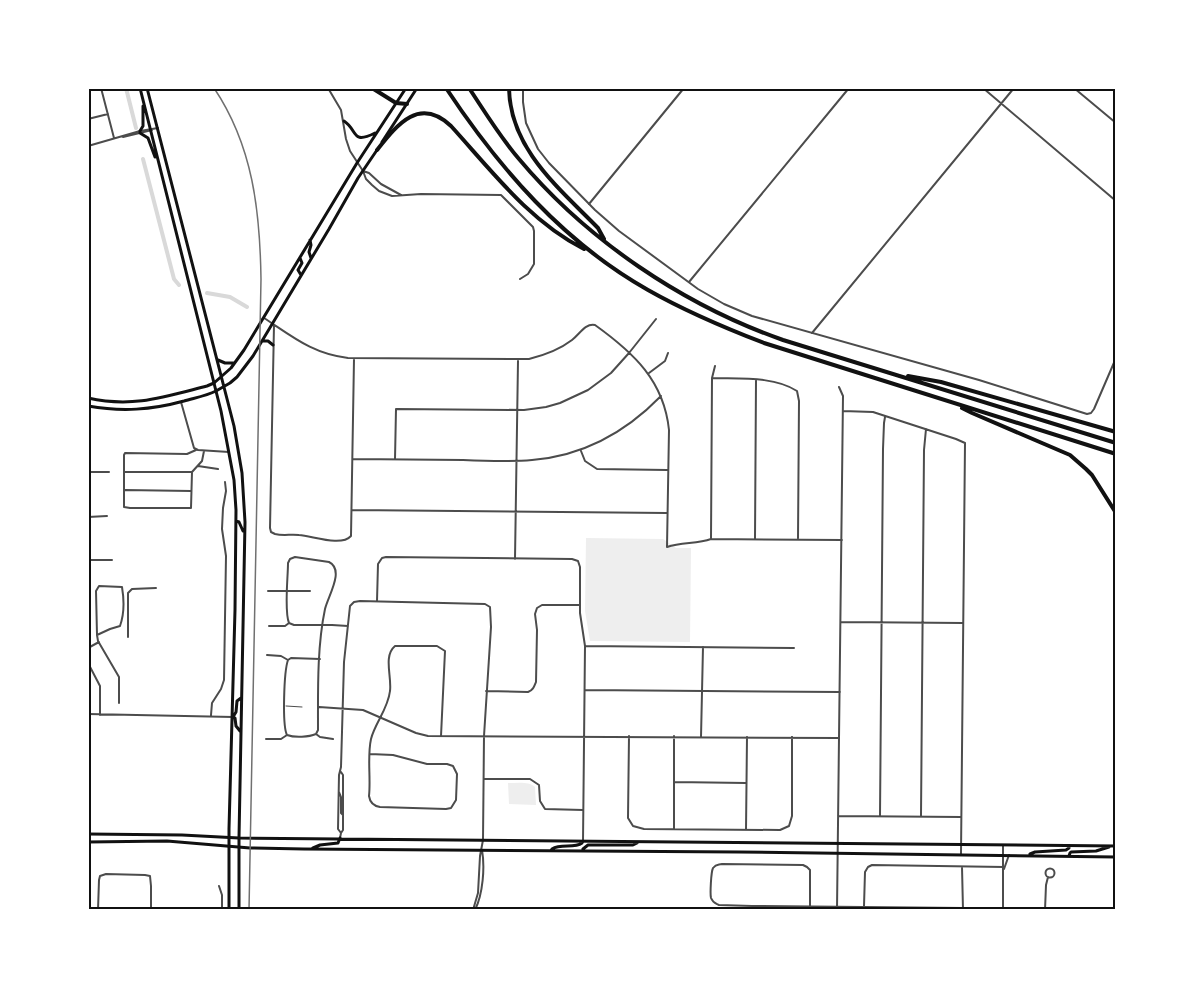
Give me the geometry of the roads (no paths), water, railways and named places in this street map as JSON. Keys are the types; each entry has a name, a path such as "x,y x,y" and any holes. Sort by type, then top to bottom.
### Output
{"highway":[{"path":"372,88 396,103 407,104"},
{"path":"446,88 496,160 538,206 590,252"},
{"path":"469,88 519,159 552,195 606,242 652,276 715,312 744,326 783,340 1116,443"},
{"path":"509,88 514,122 525,148 545,175 598,228 606,242"},
{"path":"376,150 397,126 410,116 422,114 437,116 452,126 520,201 569,242 590,252 649,291 742,334 814,360 1116,454"},
{"path":"890,372 941,382 1116,432"},
{"path":"954,403 1070,455 1092,475 1116,513"}],"main road":[{"path":"140,88 216,391 234,480 236,521 229,909"},
{"path":"147,88 218,360 240,457 244,495 244,532 239,909"},
{"path":"88,398 120,403 155,400 207,386 222,377 235,362 264,318 357,163 406,88"},
{"path":"88,406 120,410 151,408 216,391 231,382 243,369 273,324 362,172 417,88"},
{"path":"144,104 142,111 144,126 140,132 148,138 161,176"},
{"path":"344,121 348,123 352,132 360,137 377,132"},
{"path":"310,240 311,258"},
{"path":"300,258 302,263 298,270 301,275"},
{"path":"262,341 268,341 273,345"},
{"path":"218,360 225,363 235,362"},
{"path":"120,403 120,410"},
{"path":"236,521 244,532"},
{"path":"233,717 237,701 242,698"},
{"path":"233,717 236,718 236,726 241,732"},
{"path":"88,834 239,838 1114,846"},
{"path":"124,834 124,842"},
{"path":"311,849 320,845 338,843 340,838"},
{"path":"88,842 167,842 311,849 1116,857"},
{"path":"550,850 558,846 579,845 583,842"},
{"path":"582,850 588,845 633,846 639,842"},
{"path":"1028,855 1035,852 1066,850 1069,846"},
{"path":"1069,856 1071,852 1096,851 1114,846"}],"street":[{"path":"101,88 114,139"},
{"path":"328,88 339,107 344,121 346,139 357,163 366,179 379,191 392,196 501,195 533,227 534,264 528,274 520,279"},
{"path":"523,88 524,113 530,133 549,163 619,231 688,282 711,297 738,310 1087,414 1095,409 1116,358"},
{"path":"589,204 684,88"},
{"path":"688,282 849,88"},
{"path":"982,88 1116,201"},
{"path":"812,333 1014,88"},
{"path":"1074,88 1116,123"},
{"path":"88,119 108,114"},
{"path":"88,146 158,128"},
{"path":"362,172 369,173 381,184 401,195"},
{"path":"264,318 317,351 354,358 518,359 537,357 553,352 570,342 591,324 629,353 649,374 661,396 668,421 667,547 678,543 711,539 842,540"},
{"path":"395,459 396,409 517,410 546,407 574,397 611,373 656,319"},
{"path":"273,324 270,531 276,535 302,535 326,540 345,540 352,534 354,358"},
{"path":"649,374 665,361 668,353"},
{"path":"515,559 518,359"},
{"path":"711,539 712,378 716,366"},
{"path":"712,378 765,379 797,391 799,397 798,539"},
{"path":"755,539 756,379"},
{"path":"837,908 843,411 843,396 839,387"},
{"path":"353,459 516,461 546,459 580,450 619,432 661,396"},
{"path":"181,401 196,450"},
{"path":"843,411 868,412 965,443 962,854"},
{"path":"880,816 885,417"},
{"path":"921,816 926,429"},
{"path":"204,451 204,457 192,472 191,508 124,507 125,453 187,454 196,450 229,452"},
{"path":"580,450 585,461 597,469 668,470"},
{"path":"198,466 218,469"},
{"path":"88,472 109,472"},
{"path":"124,472 192,472"},
{"path":"211,716 212,703 224,680 226,556 222,529 225,482"},
{"path":"124,490 191,491"},
{"path":"352,510 668,513"},
{"path":"88,517 107,516"},
{"path":"377,601 378,564 382,558 386,557 572,559 578,561 585,646 583,842"},
{"path":"266,739 281,739 287,735 312,736 318,730 323,624 326,603 335,580 334,565 329,562 290,558 287,591 289,623"},
{"path":"88,560 112,560"},
{"path":"97,635 122,625 122,587 99,586 97,588 97,635 119,677 119,703"},
{"path":"128,637 128,593 132,589 156,588"},
{"path":"268,591 310,591"},
{"path":"340,838 338,829 339,775 341,772 344,662 349,610 352,604 360,601 482,603 490,607 491,627 484,736 482,880 481,892 474,909"},
{"path":"486,691 531,691 536,682 535,614 537,608 542,604 580,605"},
{"path":"841,622 963,623"},
{"path":"289,623 348,626"},
{"path":"269,626 285,626 289,623"},
{"path":"88,648 99,642"},
{"path":"370,754 401,756 427,764 450,765 455,768 456,797 451,808 380,807 372,804 369,796 370,754 372,738 390,696 389,656 393,647 437,646 445,651 441,736"},
{"path":"585,646 794,648"},
{"path":"701,736 703,647"},
{"path":"267,655 281,656 288,660"},
{"path":"288,660 291,658 320,658"},
{"path":"287,735 285,730 285,675 288,660"},
{"path":"88,663 100,686 100,715"},
{"path":"585,690 840,693"},
{"path":"319,707 363,710 422,735 839,738"},
{"path":"88,714 233,717"},
{"path":"316,734 333,739"},
{"path":"629,736 628,818 633,826 644,829 746,830 780,830 789,826 792,816 792,737"},
{"path":"674,736 674,829"},
{"path":"746,830 747,737"},
{"path":"340,832 343,830 343,775 341,772"},
{"path":"484,779 530,779 539,785 540,801 545,809 584,810"},
{"path":"674,782 747,783"},
{"path":"339,791 343,815"},
{"path":"838,816 962,817"},
{"path":"1003,845 1003,909"},
{"path":"1003,867 1009,855"},
{"path":"810,906 810,870 807,867 717,865 714,867 711,898 714,903 723,905 752,908 810,906 963,909 962,867"},
{"path":"864,907 865,872 872,865 1003,867"},
{"path":"99,909 99,880 100,876 106,874 150,876 151,909"},
{"path":"1045,909 1048,877"},
{"path":"219,886 222,895 222,909"}],"lane":[{"path":"285,706 302,707"}],"waterway":[{"path":"126,88 136,128"},
{"path":"143,159 174,279 179,285"},
{"path":"207,293 230,297 247,307"}],"railway":[{"path":"214,88 238,133 246,156 259,229 261,279 249,910"}]}
